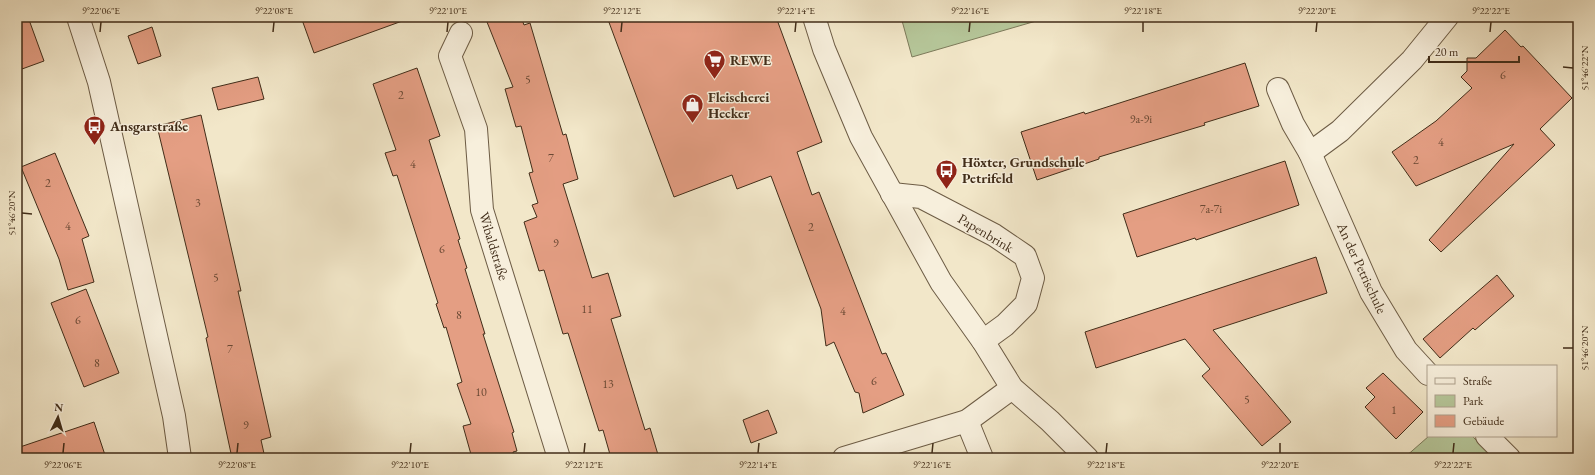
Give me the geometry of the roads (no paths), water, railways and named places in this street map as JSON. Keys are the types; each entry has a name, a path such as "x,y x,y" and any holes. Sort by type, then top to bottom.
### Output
{"street":[{"path":"78,17 100,90 174,416 180,458"},
{"path":"814,17 824,48 861,138 941,282 983,341 1012,388 1050,421 1087,458"},
{"path":"1310,153 1340,132 1412,60 1447,17"},
{"name":"Wibaldstraße","path":"461,33 450,56 476,129 482,210 560,458"},
{"name":"An der Petrischule","path":"1278,89 1293,124 1310,153 1371,292 1406,350 1427,373"},
{"name":"Papenbrink","path":"892,194 921,197 994,235 1025,256 1033,278 1026,304 1005,325 983,341"},
{"path":"844,458 967,421 1012,388"},
{"path":"967,421 982,458"},
{"path":"1488,437 1509,458"}],"place":[{"name":"REWE","path":"714,80"},
{"name":"Fleischerei Hecker","path":"693,124"},
{"name":"Ansgarstraße","path":"94,146"},
{"name":"Höxter, Grundschule Petrifeld","path":"946,190"}]}
